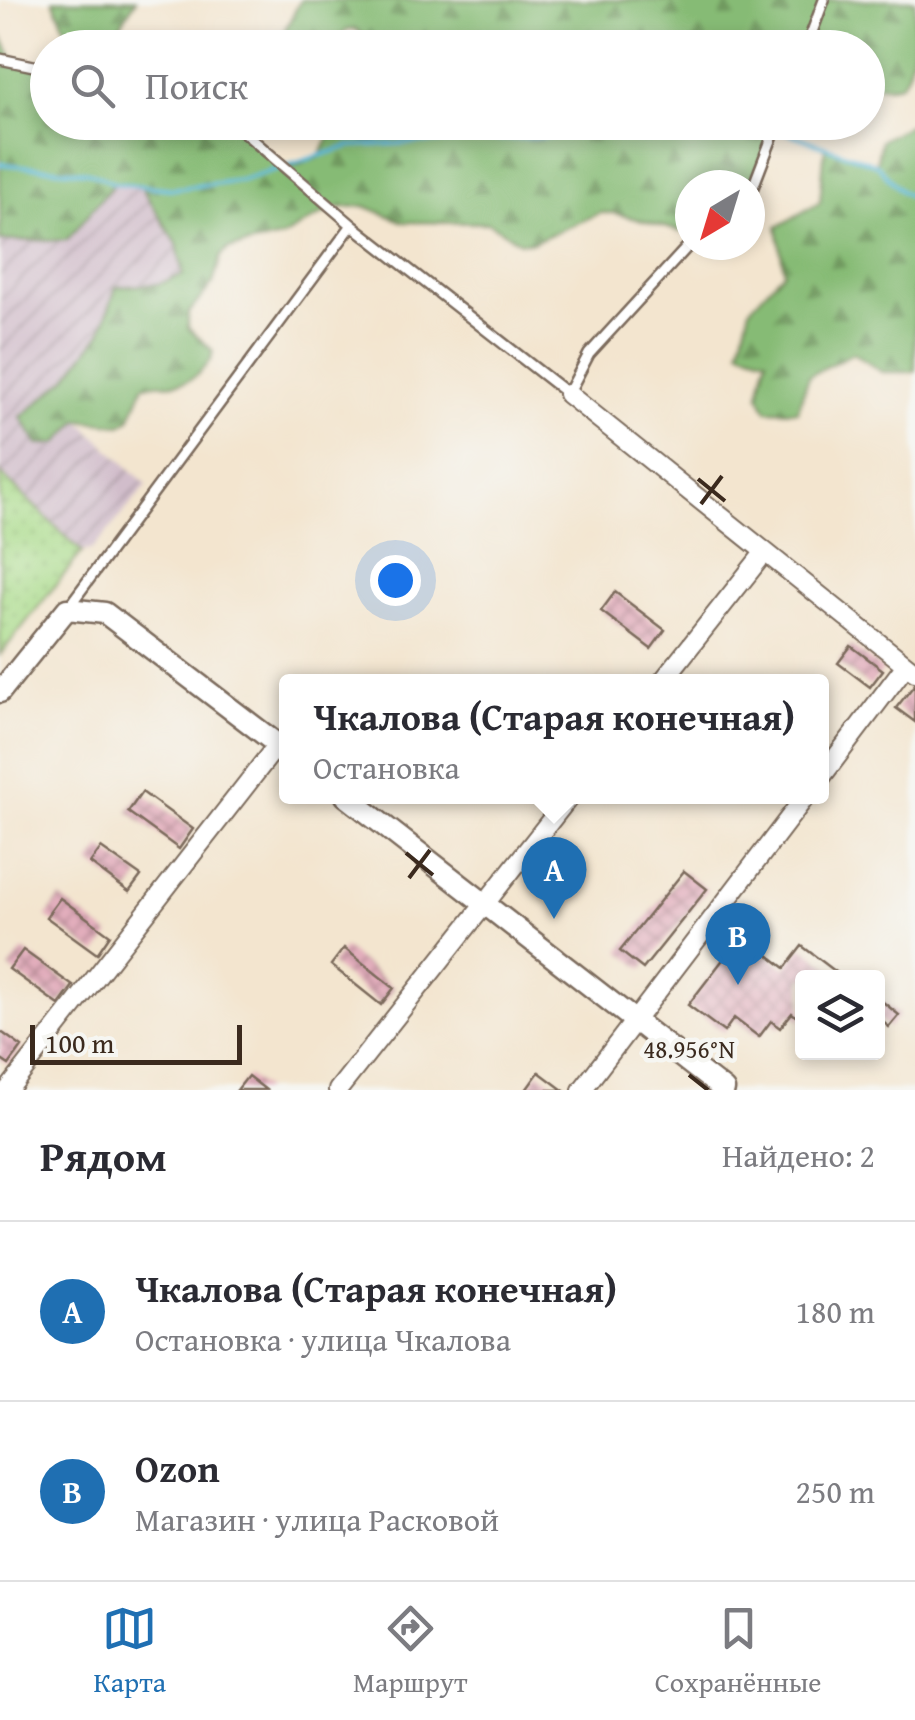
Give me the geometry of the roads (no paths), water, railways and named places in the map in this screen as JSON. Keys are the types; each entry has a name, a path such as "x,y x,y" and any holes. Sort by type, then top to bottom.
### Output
{"street":[{"path":"568,394 910,668 829,767"},
{"path":"668,674 764,553"},
{"path":"0,692 67,608 105,613 279,746"},
{"path":"8,1090 279,752"},
{"path":"356,804 724,1090"},
{"path":"338,1090 564,804"},
{"path":"582,1090 800,804"}],"lane":[{"path":"813,30 824,0"},
{"path":"0,59 30,65"},
{"path":"253,140 352,225 568,394 588,354 675,260"},
{"path":"760,170 771,140"},
{"path":"67,608 352,225"}],"waterway":[{"path":"0,164 89,172 114,183 173,189 242,180 350,146 476,140"},
{"path":"807,140 877,165 901,191 915,199"}],"place":[{"name":"Чкалова (Старая конечная)","path":"554,919"},
{"name":"Ozon","path":"738,985"}]}
